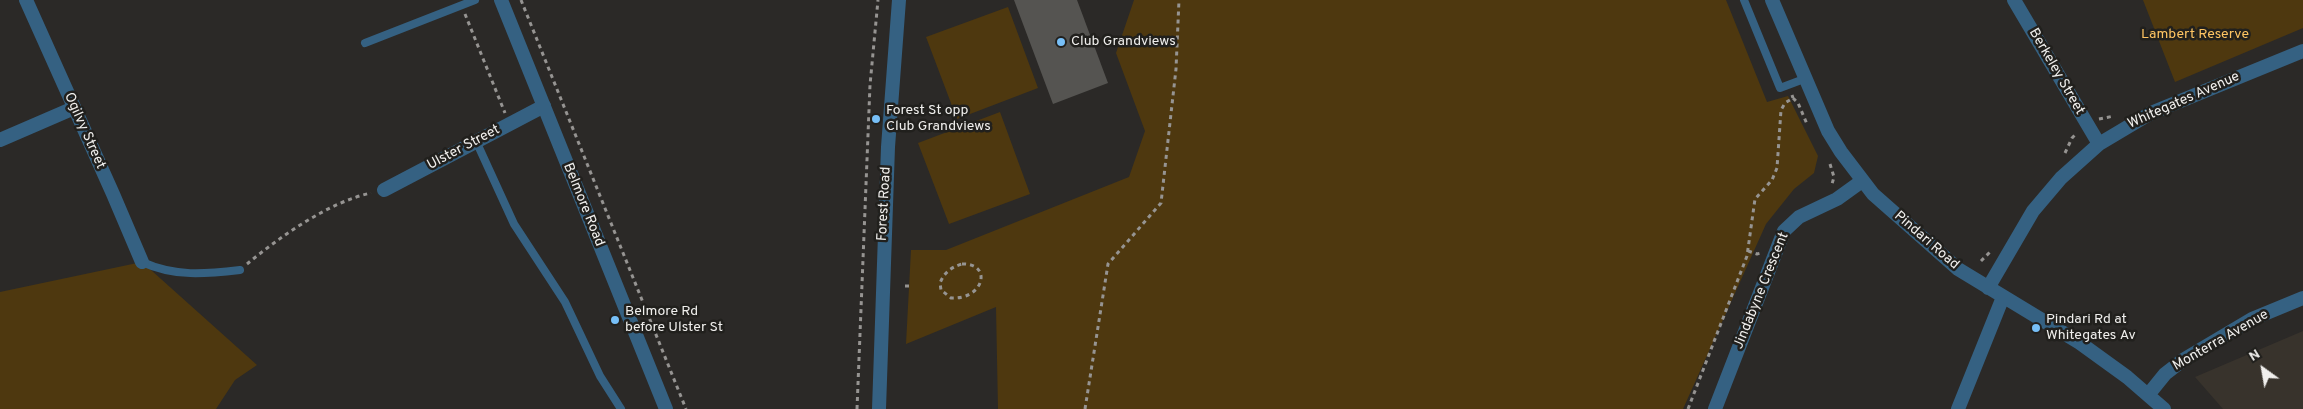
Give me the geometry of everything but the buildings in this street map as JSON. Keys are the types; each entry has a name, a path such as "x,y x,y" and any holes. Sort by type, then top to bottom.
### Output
{"street":[{"name":"Ogilvy Street","path":"26,0 142,262"},
{"name":"Belmore Road","path":"501,0 666,409"},
{"name":"Forest Road","path":"879,409 887,157 899,0"},
{"name":"Pindari Road","path":"1772,0 1804,79 1828,130 1862,181 1887,207 1966,276 2080,343 2164,409"},
{"name":"Berkeley Street","path":"2014,0 2099,144"},
{"name":"Whitegates Avenue","path":"1988,288 2033,211 2066,172 2099,144 2151,112 2303,51"},
{"name":"Ulster Street","path":"384,190 544,106"},
{"path":"0,140 74,108"},
{"name":"Jindabyne Crescent","path":"1715,409 1784,230 1799,216 1837,200 1862,181"},
{"path":"1958,409 2003,297"},
{"name":"Monterra Avenue","path":"2148,395 2165,374 2183,360 2252,319 2303,298"}],"lane":[{"path":"365,43 475,0"},
{"path":"1744,0 1780,88 1804,79"},
{"path":"476,141 514,224 565,302 600,376 621,409"},
{"path":"142,262 162,271 205,274 240,270"}],"path":[{"path":"521,0 686,409"},
{"path":"857,409 870,84 878,0"},
{"path":"1085,409 1108,264 1161,203 1176,69 1179,0"},
{"path":"461,6 505,114"},
{"path":"1788,85 1809,127"},
{"path":"1688,409 1748,251 1755,200 1772,180 1777,168 1781,110 1785,103 1793,98"},
{"path":"1826,158 1834,176 1828,189"},
{"path":"240,270 271,244 352,197 384,190"},
{"path":"1748,251 1757,254 1764,251"},
{"path":"970,264 979,271 981,278 979,286 973,294 966,297 950,298 941,290 940,283 942,277 954,266 970,264"}],"shaded area":[{"path":"2303,331 2303,409 2223,409 2195,377"}],"green space":[{"path":"1134,0 1726,0 1767,102 1788,96 1818,156 1814,173 1794,189 1766,224 1683,409 998,409 996,307 906,344 911,250 946,250 1129,177 1145,131 1116,53"},
{"name":"Lambert Reserve","path":"2143,0 2303,0 2303,28 2175,82"},
{"path":"1008,7 1038,88 957,119 926,37"},
{"path":"1000,112 1030,194 949,224 918,143"},
{"path":"142,262 257,365 235,380 216,409 0,409 0,292"}],"place":[{"name":"Club Grandviews","path":"1061,42"},
{"name":"Forest St opp Club Grandviews","path":"876,119"},
{"name":"Belmore Rd before Ulster St","path":"615,320"},
{"name":"Pindari Rd at Whitegates Av","path":"2036,328"}]}
